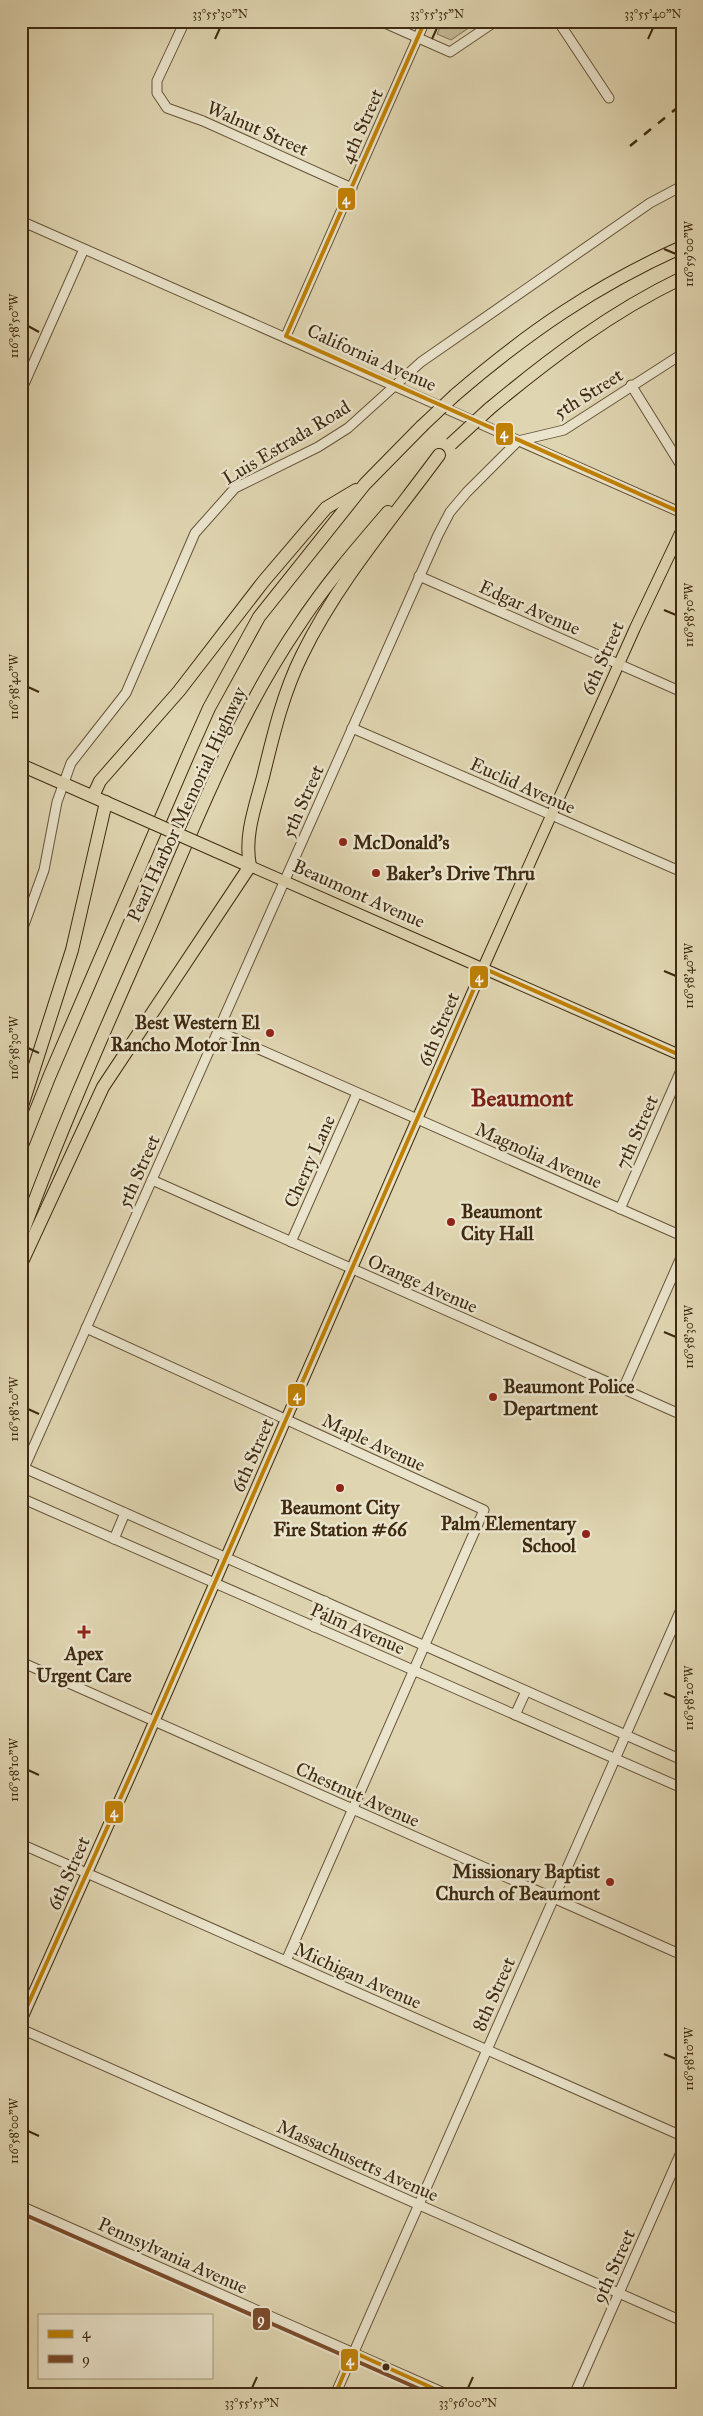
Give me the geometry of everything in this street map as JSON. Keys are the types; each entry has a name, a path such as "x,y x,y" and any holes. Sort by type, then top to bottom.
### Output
{"highway":[{"name":"Pearl Harbor Memorial Highway","path":"21,1148 50,1075 209,708 259,617 365,484 455,395 498,358 545,322 632,271 682,247"},
{"name":"Pearl Harbor Memorial Highway","path":"21,1238 88,1068 226,755 268,674 298,625 335,575 404,493 439,455 489,409 562,350 606,320 682,278"},
{"path":"21,1264 103,1087 250,866 247,838 284,699 302,656 321,619 347,580 439,455"},
{"path":"93,796 100,781 185,684 263,582 326,508 365,484"},
{"name":"Beaumont Avenue","path":"21,765 250,866"},
{"path":"21,1109 72,950 106,802"}],"main road":[{"name":"6th Street","path":"21,2021 244,1518 483,968 619,664 682,529"},
{"name":"Beaumont Avenue","path":"250,866 682,1056"}],"street":[{"name":"Walnut Street","path":"185,21 158,81 156,93 167,108 203,121 352,188"},
{"path":"380,21 450,52 496,21"},
{"name":"4th Street","path":"286,336 425,21"},
{"path":"558,21 609,98"},
{"name":"Luis Estrada Road","path":"21,933 44,870 57,801 71,763 126,694 195,533 235,488 318,447 348,428 421,362 650,203 682,186"},
{"name":"California Avenue","path":"21,221 395,384 518,441 682,513"},
{"path":"21,391 84,249"},
{"name":"5th Street","path":"23,1472 419,576 450,512 518,441 564,430 631,385 682,354"},
{"path":"631,385 682,467"},
{"name":"Edgar Avenue","path":"419,576 682,692"},
{"name":"Euclid Avenue","path":"352,728 682,872"},
{"name":"Magnolia Avenue","path":"218,1032 682,1236"},
{"name":"7th Street","path":"620,1209 682,1068"},
{"name":"Cherry Lane","path":"291,1242 357,1093"},
{"name":"Orange Avenue","path":"152,1180 682,1415"},
{"path":"623,1389 682,1255"},
{"name":"Maple Avenue","path":"86,1328 484,1510 424,1646"},
{"name":"Palm Avenue","path":"23,1472 125,1513 226,1557 682,1760"},
{"name":"Palm Avenue","path":"21,1498 682,1788"},
{"path":"114,1539 125,1513"},
{"path":"314,1627 325,1601"},
{"name":"8th Street","path":"335,2395 682,1607"},
{"path":"286,1961 424,1646"},
{"name":"Chestnut Avenue","path":"21,1662 682,1955"},
{"path":"515,1715 526,1691"},
{"name":"Michigan Avenue","path":"21,1844 682,2136"},
{"name":"Massachusetts Avenue","path":"21,2029 682,2321"},
{"name":"9th Street","path":"574,2395 682,2150"},
{"name":"Pennsylvania Avenue","path":"21,2206 449,2395"}],"shaded area":[{"path":"443,21 479,21 451,40 437,34"}],"railway":[{"path":"630,146 682,104"}],"transit line":[{"name":"4","path":"425,21 286,336 682,513"},
{"name":"4","path":"21,2020 137,1761 483,968 682,1056"},
{"name":"9","path":"21,2213 433,2395"},
{"name":"4","path":"335,2395 353,2352 448,2395"}],"place":[{"name":"McDonald's","path":"343,842"},
{"name":"Baker's Drive Thru","path":"376,873"},
{"name":"Best Western El Rancho Motor Inn","path":"270,1033"},
{"name":"Beaumont City Hall","path":"451,1222"},
{"name":"Beaumont Police Department","path":"493,1397"},
{"name":"Beaumont City Fire Station #66","path":"340,1488"},
{"name":"Palm Elementary School","path":"586,1534"},
{"name":"Apex Urgent Care","path":"84,1632"},
{"name":"Missionary Baptist Church of Beaumont","path":"610,1882"}],"district":[{"name":"Beaumont","path":"522,1098"}]}
